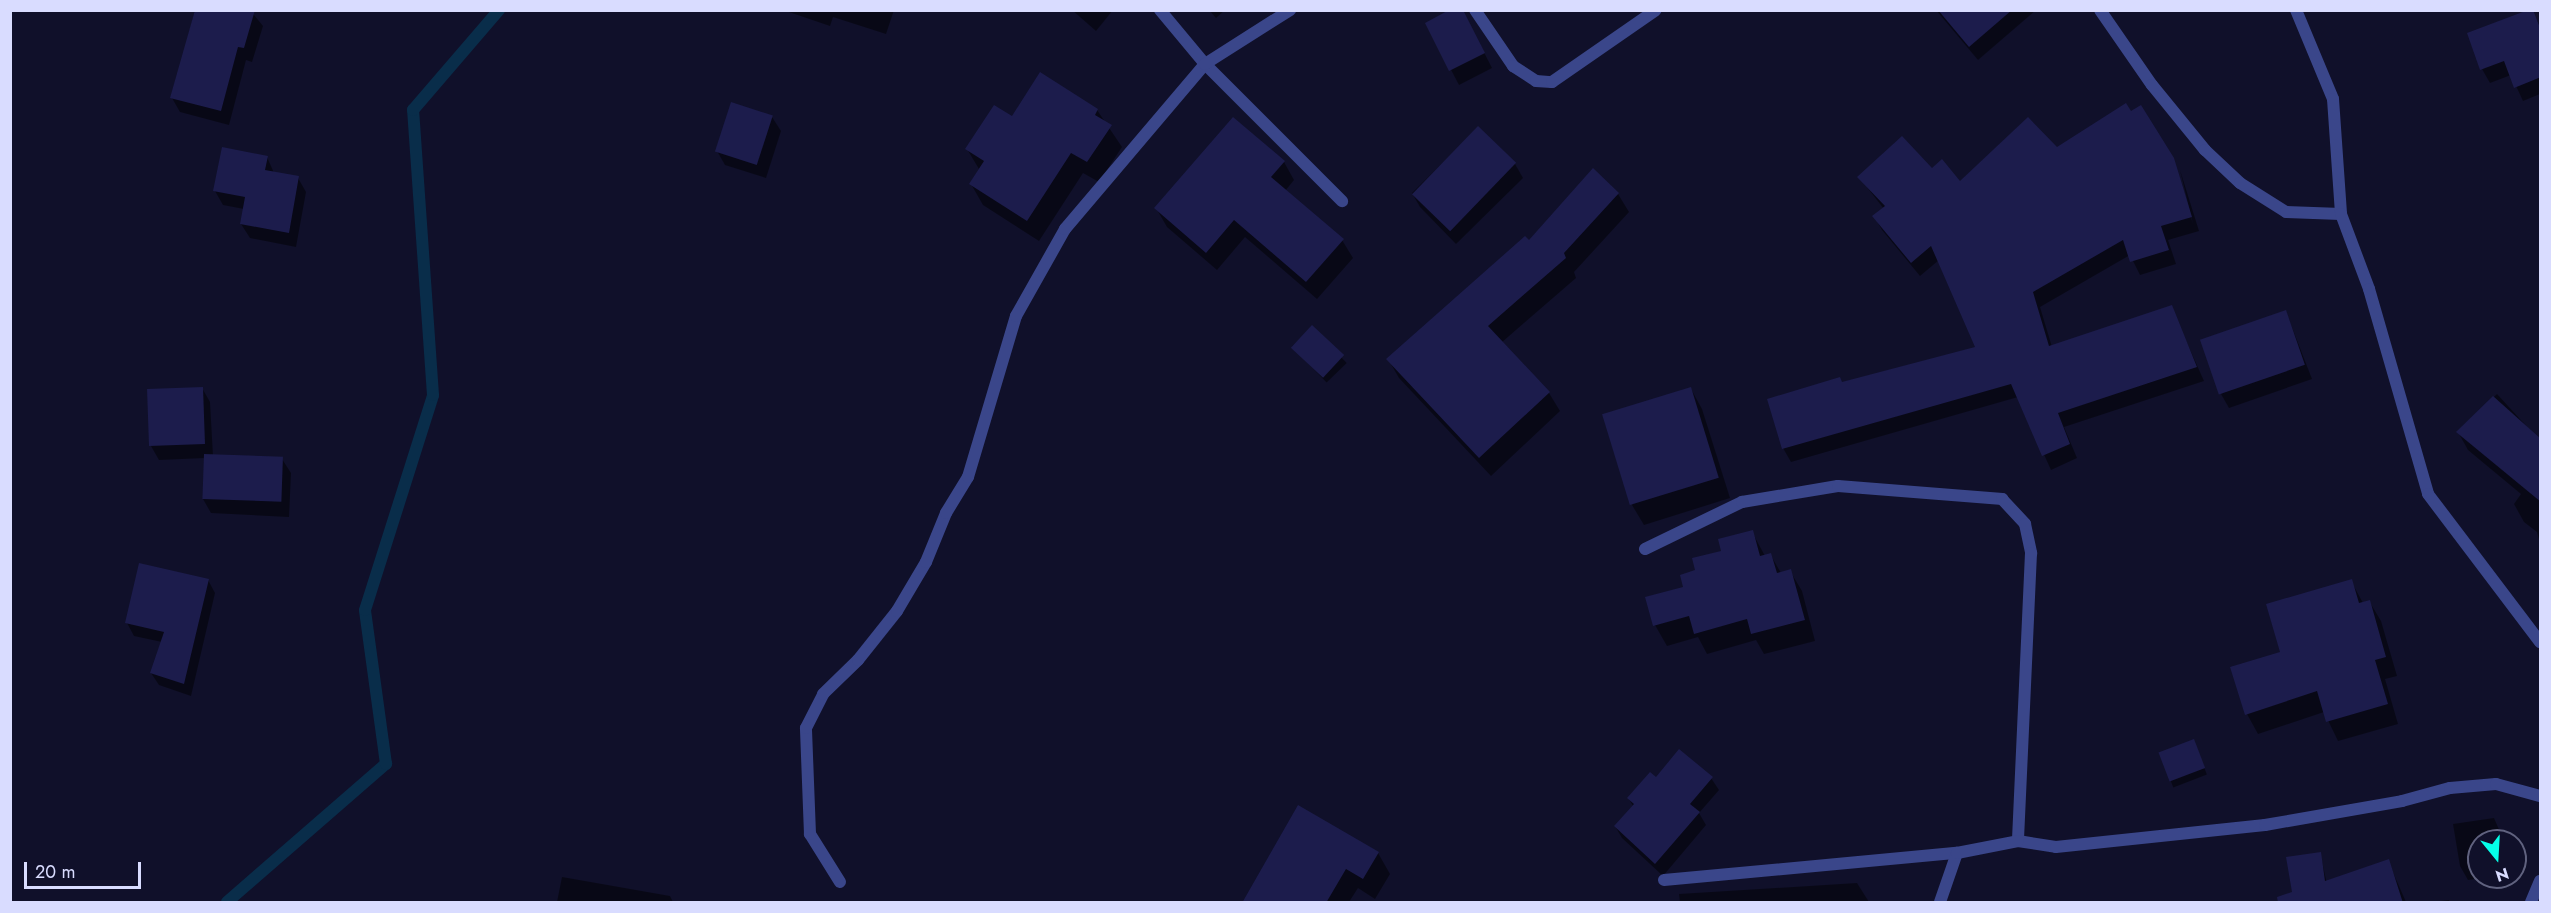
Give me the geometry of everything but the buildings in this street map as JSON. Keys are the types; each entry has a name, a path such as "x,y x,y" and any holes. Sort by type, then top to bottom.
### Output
{"street":[{"path":"1160,10 1205,64 1342,201"},
{"path":"840,882 810,834 806,728 823,694 858,660 897,611 926,562 946,513 968,477 1016,316 1065,229 1205,64 1290,10"},
{"path":"1475,10 1513,66 1536,81 1552,82 1656,10"},
{"path":"2100,10 2152,85 2205,150 2240,183 2286,212 2341,214"},
{"path":"2296,10 2333,99 2341,214 2369,289 2428,494 2541,642"},
{"path":"1645,549 1742,502 1838,486 2002,499 2025,524 2031,553 2018,841"},
{"path":"1664,880 1957,854 2018,841 2056,847 2265,825 2402,801 2450,788 2496,784 2541,796"},
{"path":"1940,903 1957,854"},
{"path":"2531,903 2541,881"}],"waterway":[{"path":"227,902 386,764 365,610 433,395 413,110 499,10"}]}
